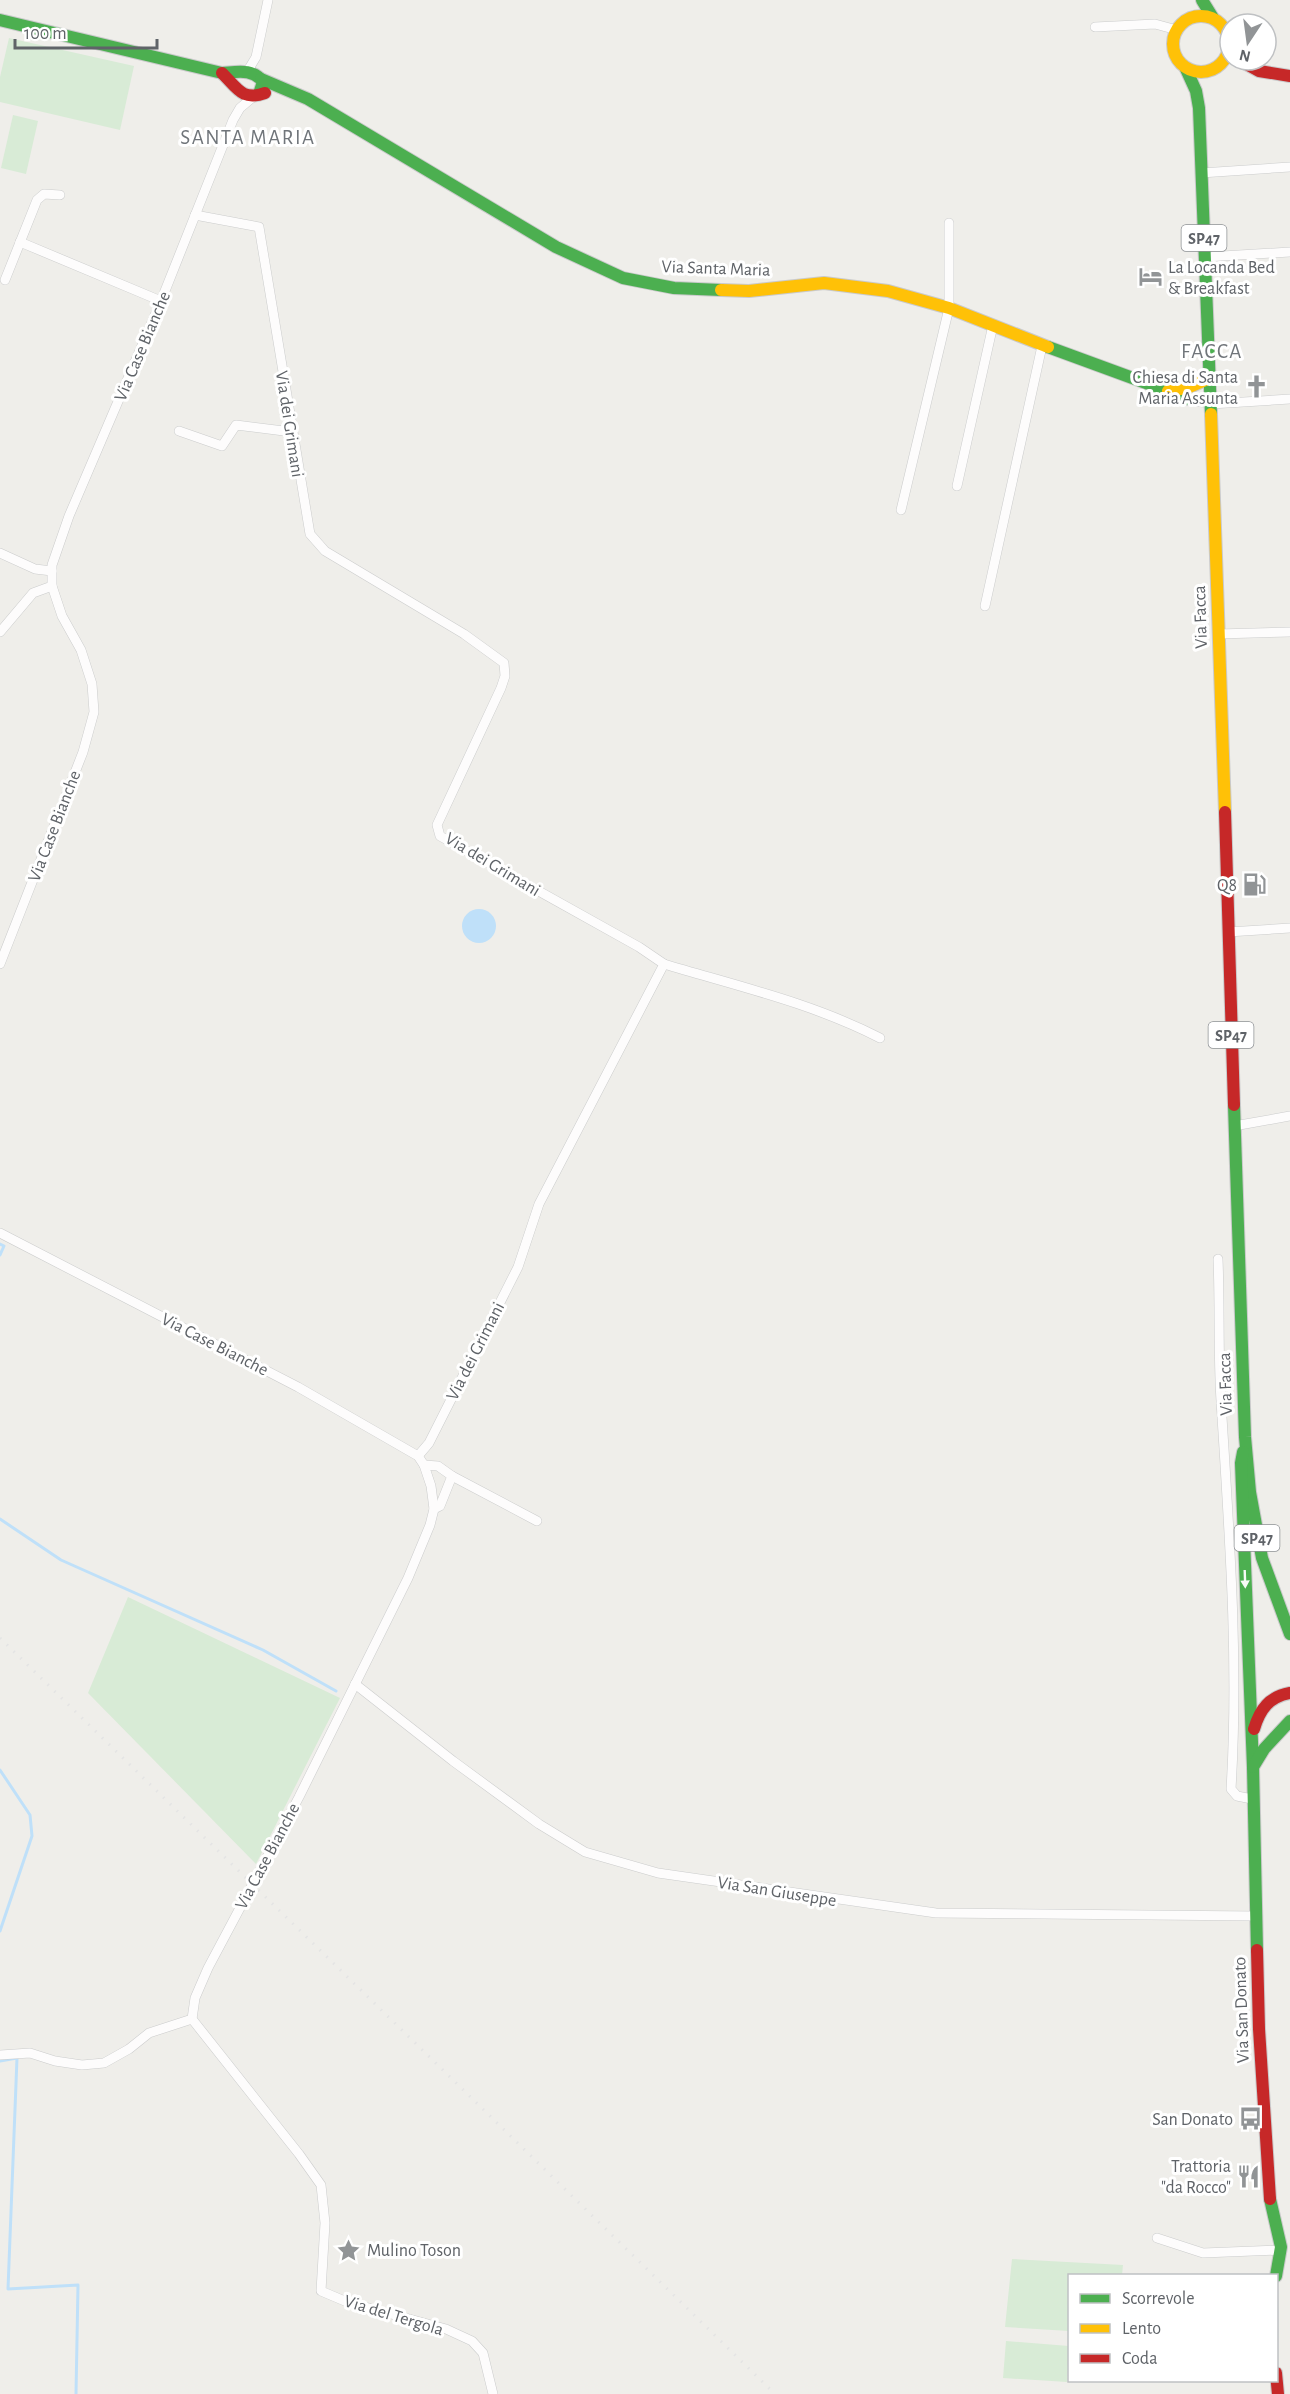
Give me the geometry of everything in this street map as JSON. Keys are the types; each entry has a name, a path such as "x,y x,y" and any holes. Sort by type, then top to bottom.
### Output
{"main road":[{"path":"1177,30 1186,20 1194,0"},
{"path":"1202,0 1213,18 1218,22"},
{"path":"1186,20 1203,16 1213,18"},
{"name":"Via Santa Maria","path":"0,20 222,73 253,75 308,99 556,246 623,278 674,288 749,291 824,283 888,291 949,308 1042,346 1168,391 1180,398 1211,402"},
{"name":"SP47","path":"1177,30 1173,39 1173,50 1186,69"},
{"name":"SP47","path":"1214,70 1218,66"},
{"path":"1186,69 1198,73 1214,70"},
{"name":"Via Facca","path":"1186,69 1196,91 1199,108 1211,402 1245,1437 1252,1511 1260,1549 1270,1584 1290,1634"},
{"name":"Via Facca","path":"1199,108 1201,91 1214,70"},
{"path":"1265,72 1290,76"},
{"name":"Via Santa Maria","path":"222,73 245,96 284,90"},
{"path":"238,88 239,78 253,75 263,87 256,95"},
{"path":"1168,391 1210,378"},
{"name":"Via San Donato","path":"1245,1437 1241,1462 1253,1767 1256,1916 1265,2148 1270,2203 1280,2235 1281,2250 1276,2274"},
{"name":"Via San Donato","path":"1251,1736 1267,1701 1290,1693"},
{"path":"1253,1767 1264,1749 1284,1733 1290,1721"}],"street":[{"path":"253,75 268,0"},
{"path":"1095,27 1155,24 1177,30"},
{"name":"Via Case Bianche","path":"238,88 240,108"},
{"name":"Via Case Bianche","path":"1,962 83,752 94,712 92,684 81,650 62,616 52,586 52,571 69,516 161,301 233,120 240,108 256,95"},
{"path":"1201,173 1290,167"},
{"path":"5,280 37,200 44,194 60,195"},
{"name":"Via dei Grimani","path":"195,215 259,227 310,534 325,551 464,634 504,663 505,675 501,688 437,825 440,836 639,947 664,964 539,1204 518,1267 429,1443 418,1456"},
{"path":"901,510 949,308 950,223"},
{"path":"20,242 161,301"},
{"path":"1205,257 1290,252"},
{"path":"957,486 993,325"},
{"path":"985,606 1042,346"},
{"path":"1211,402 1290,399"},
{"path":"179,431 222,446 236,424 292,432"},
{"path":"0,553 35,569 52,571"},
{"path":"0,632 33,593 52,586"},
{"path":"1218,634 1290,632"},
{"path":"1228,932 1290,928"},
{"path":"664,964 769,994 849,1022 880,1038"},
{"path":"1234,1126 1290,1116"},
{"name":"Via Case Bianche","path":"0,1233 298,1387 418,1456 424,1465 434,1509 430,1525 408,1578 299,1797 208,1968 195,1998 192,2019"},
{"path":"1218,1259 1221,1398 1229,1512 1235,1723 1231,1789 1237,1796 1252,1799"},
{"path":"424,1465 438,1466 452,1476 537,1521"},
{"name":"Via Case Bianche","path":"434,1509 440,1506 452,1476"},
{"name":"Via San Giuseppe","path":"355,1684 453,1761 539,1824 585,1851 658,1873 936,1913 1256,1916"},
{"path":"0,2055 30,2054 82,2065 104,2063 129,2049 149,2032 192,2019"},
{"name":"Via del Tergola","path":"192,2019 321,2185 325,2223 321,2291 347,2302 446,2330 472,2341 483,2353 493,2394"},
{"path":"1157,2238 1203,2253 1281,2250"}],"green space":[{"path":"9,38 134,66 120,130 0,102 0,77"},
{"path":"13,115 38,121 26,174 1,168"},
{"path":"128,1597 340,1698 256,1864 88,1693"},
{"path":"1012,2259 1123,2265 1122,2274 1068,2274 1068,2331 1005,2327"},
{"path":"1006,2341 1068,2346 1067,2382 1003,2378"}],"water":[{"path":"479,909 491,914 496,926 491,938 479,943 467,938 462,926 467,914"}],"waterway":[{"path":"0,1244 4,1246 0,1255"},
{"path":"0,1519 61,1560 263,1650 336,1691"},
{"path":"0,1770 30,1815 32,1836 0,1931"},
{"path":"0,2061 17,2058 8,2289 78,2285 76,2394"}],"railway":[{"path":"0,1638 775,2394"}],"traffic: fast":[{"path":"1202,0 1213,18"},
{"path":"0,20 222,73 250,73 263,82 259,94"},
{"path":"1186,69 1196,91 1199,108 1211,414"},
{"path":"261,79 308,99 556,247 623,278 674,288 721,290"},
{"path":"1048,347 1184,398 1211,400"},
{"path":"1234,1105 1245,1437 1250,1492 1262,1558 1290,1634"},
{"path":"1243,1452 1241,1463 1253,1767 1257,1950"},
{"path":"1253,1767 1264,1749 1290,1721"},
{"path":"1270,2199 1281,2247 1276,2274"}],"traffic: slow":[{"path":"1195,16 1207,16 1217,20 1225,28 1229,44 1225,60 1217,68 1207,72 1195,72 1185,68 1177,60 1173,50 1173,38 1177,28 1185,20 1195,16"},
{"path":"721,290 749,291 824,283 888,291 949,308 1048,347"},
{"path":"1168,391 1187,388 1210,378"},
{"path":"1211,414 1225,812"}],"traffic: jam":[{"path":"1265,72 1290,76"},
{"path":"222,73 241,92 251,96 265,93"},
{"path":"1225,812 1234,1105"},
{"path":"1254,1729 1266,1705 1290,1693"},
{"path":"1257,1950 1259,2029 1270,2199"},
{"path":"1277,2382 1278,2394"}],"place":[{"name":"La Locanda Bed & Breakfast","path":"1150,277"},
{"name":"Chiesa di Santa Maria Assunta","path":"1256,387"},
{"name":"Q8","path":"1255,885"},
{"name":"San Donato","path":"1251,2119"},
{"name":"Trattoria \"da Rocco\"","path":"1249,2176"},
{"name":"Mulino Toson","path":"349,2250"}],"district":[{"name":"SANTA MARIA","path":"248,137"},
{"name":"FACCA","path":"1212,351"}]}
